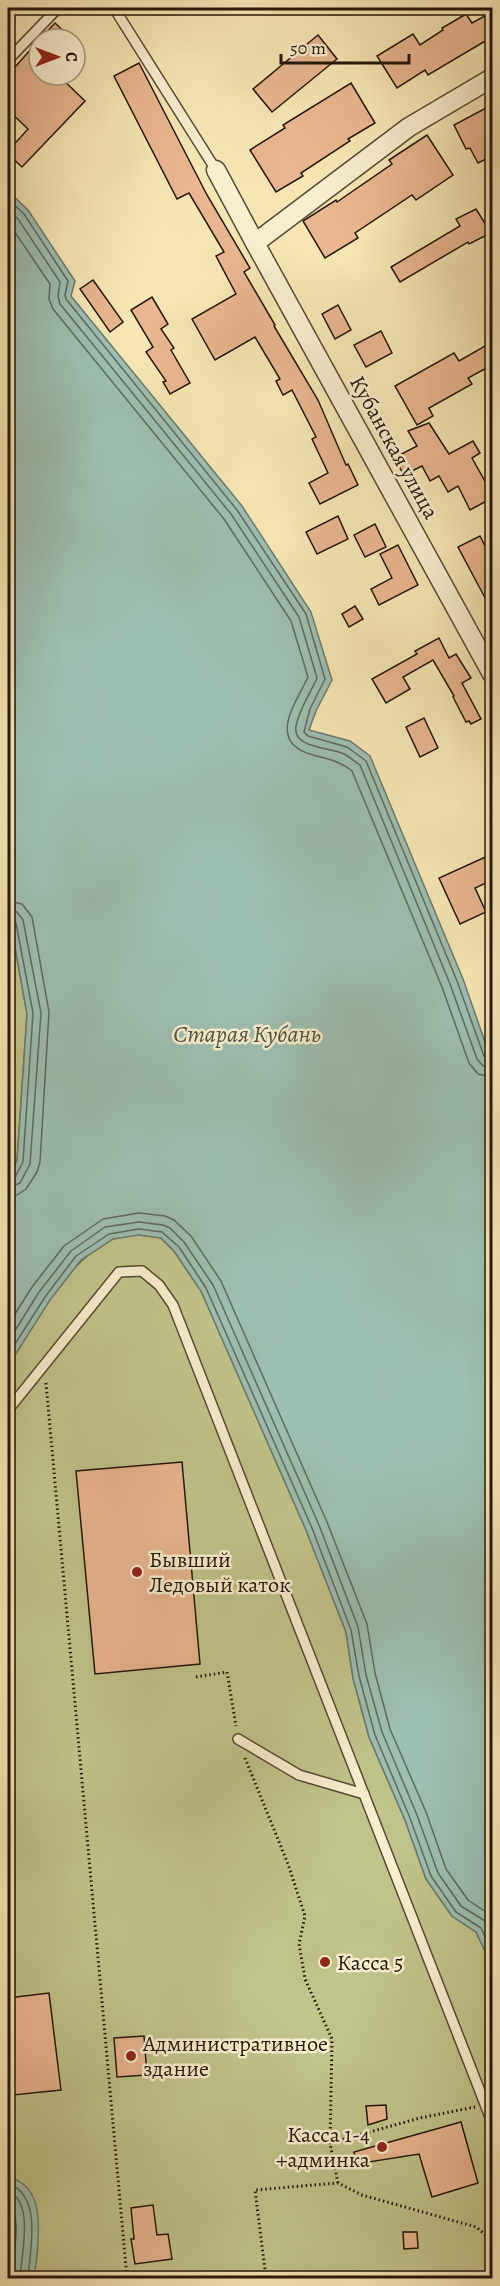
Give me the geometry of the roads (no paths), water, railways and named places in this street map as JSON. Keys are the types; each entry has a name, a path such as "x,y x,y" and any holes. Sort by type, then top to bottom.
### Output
{"street":[{"path":"255,243 409,127 492,78"},
{"name":"Кубанская улица","path":"216,170 492,674"}],"lane":[{"path":"8,60 58,8"},
{"path":"114,8 216,170"},
{"path":"8,1410 119,1272 142,1271 159,1285 173,1305 492,2122"},
{"path":"238,1739 299,1775 364,1794"}],"water":[{"name":"Старая Кубань","path":"8,191 28,210 75,281 71,296 242,506 311,612 332,680 309,730 350,741 370,756 463,979 492,1062 492,1977 486,1953 476,1932 452,1916 426,1879 405,1820 369,1737 353,1678 346,1632 306,1530 201,1291 174,1251 161,1238 139,1235 113,1239 81,1260 50,1300 8,1366 8,1178 17,1161 27,1014 8,908"},
{"path":"8,2176 26,2186 36,2205 38,2237 33,2278 8,2278"}],"place":[{"name":"Бывший Ледовый каток","path":"137,1572"},
{"name":"Касса 5","path":"325,1962"},
{"name":"Административное здание","path":"131,2056"},
{"name":"Касса 1-4 +админка","path":"382,2147"}]}
